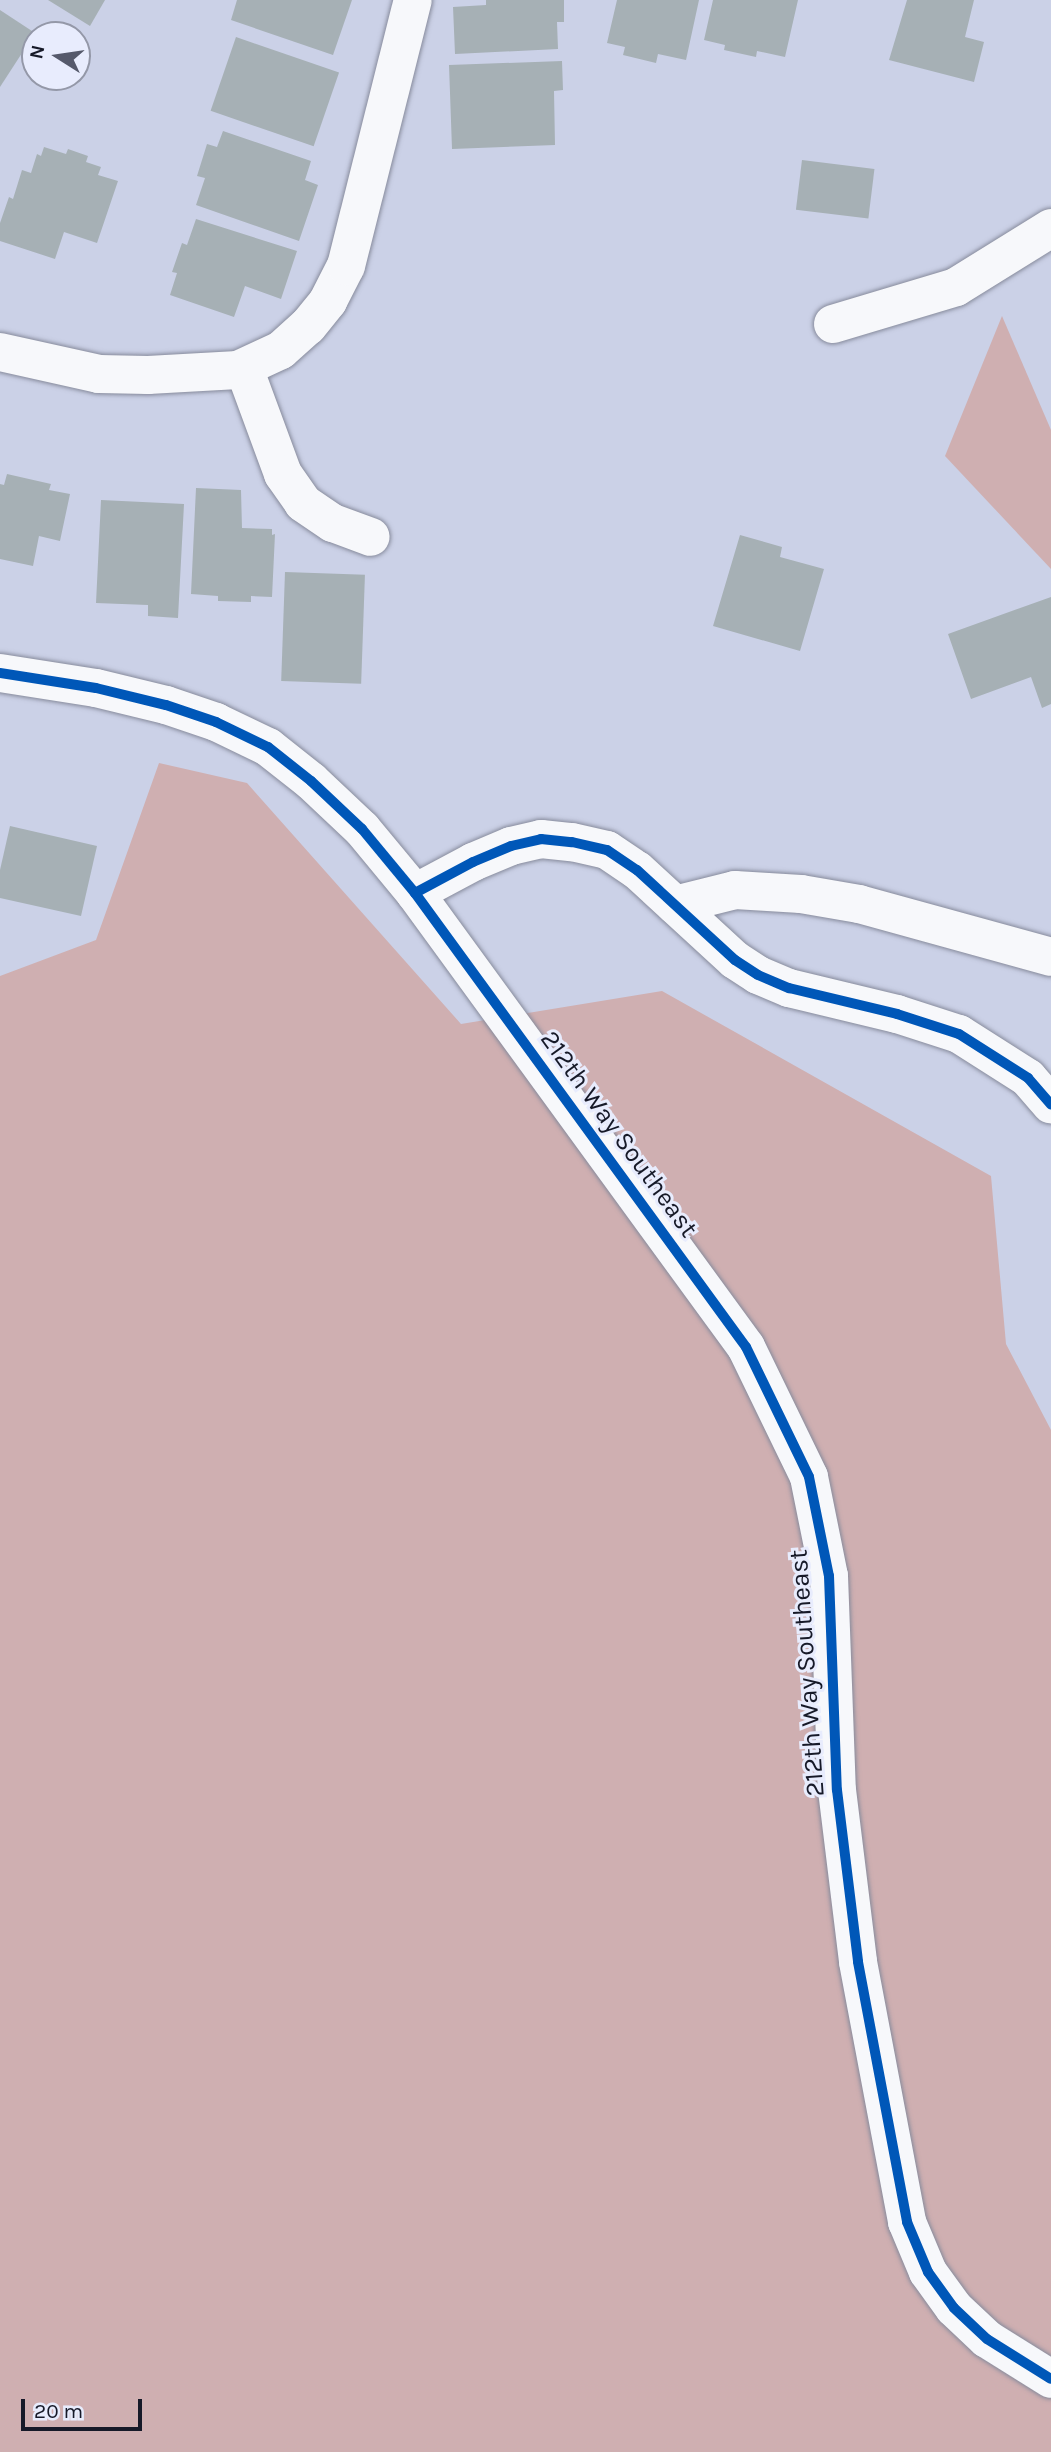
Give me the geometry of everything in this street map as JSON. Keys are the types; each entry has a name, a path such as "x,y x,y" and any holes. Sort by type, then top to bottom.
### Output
{"street":[{"path":"0,352 100,374 148,375 244,368 281,350 308,326 328,301 346,266 413,0"},
{"path":"833,324 956,287 1051,228"},
{"path":"244,368 283,474 303,503 333,523 371,537"},
{"name":"212th Way Southeast","path":"0,673 96,688 166,705 216,722 268,747 311,781 362,829 415,893 746,1347 809,1477 829,1576 837,1790 858,1962 907,2222 928,2272 954,2308 987,2339 1051,2379"},
{"path":"415,893 473,862 511,846 541,839 572,842 607,850 638,870 735,960 758,975 789,988 897,1014 959,1034 1028,1078 1051,1104"},
{"path":"675,905 735,890 801,894 859,904 1051,957"}],"shaded area":[{"path":"1002,316 1051,430 1051,569 945,456"},
{"path":"159,763 247,783 461,1024 662,991 991,1176 1006,1344 1051,1430 1051,2452 0,2452 0,976 96,940"}],"building":[{"path":"48,0 105,0 91,24 91,21 82,21"},
{"path":"237,0 352,0 333,55 231,20"},
{"path":"486,0 564,0 564,22 557,22 558,49 455,54 453,7 486,5"},
{"path":"617,0 699,0 686,60 658,54 656,63 623,55 625,47 607,43"},
{"path":"713,0 798,0 785,57 757,51 756,57 724,50 725,45 704,40"},
{"path":"907,0 974,0 965,37 984,42 974,82 889,60"},
{"path":"0,10 21,24 21,55 0,87"},
{"path":"236,37 339,72 314,146 211,111"},
{"path":"562,61 563,90 554,91 555,145 452,149 449,65"},
{"path":"223,131 311,161 305,180 318,185 299,241 196,205 205,178 197,176 207,144 217,147"},
{"path":"44,147 66,154 68,149 88,156 86,162 101,167 98,175 118,181 97,243 64,232 55,259 0,241 0,223 9,197 13,199 22,170 31,173 37,154 41,156"},
{"path":"802,160 874,169 868,219 796,210"},
{"path":"196,219 297,251 281,299 245,286 234,317 170,295 177,273 172,272 182,243 187,245"},
{"path":"7,474 51,484 49,490 70,494 60,541 39,536 33,566 0,559 0,484 4,485"},
{"path":"196,488 241,490 242,528 272,529 272,535 275,534 272,597 251,596 251,602 218,601 218,596 191,594"},
{"path":"101,500 184,504 178,618 148,616 148,605 96,603"},
{"path":"740,535 782,547 780,557 824,569 800,651 713,626"},
{"path":"285,572 365,575 361,684 281,681"},
{"path":"1051,597 1051,704 1042,708 1031,677 971,699 948,634"},
{"path":"10,826 97,846 81,916 0,898 0,870"}],"cycle path":[{"path":"0,673 96,688 166,705 216,722 268,747 311,781 362,829 415,893 746,1347 809,1477 829,1576 837,1790 858,1962 907,2222 928,2272 954,2308 987,2339 1051,2379"},
{"path":"415,893 473,862 511,846 541,839 572,842 607,850 637,870 735,960 758,975 789,988 897,1014 959,1034 1028,1078 1051,1104"}]}
